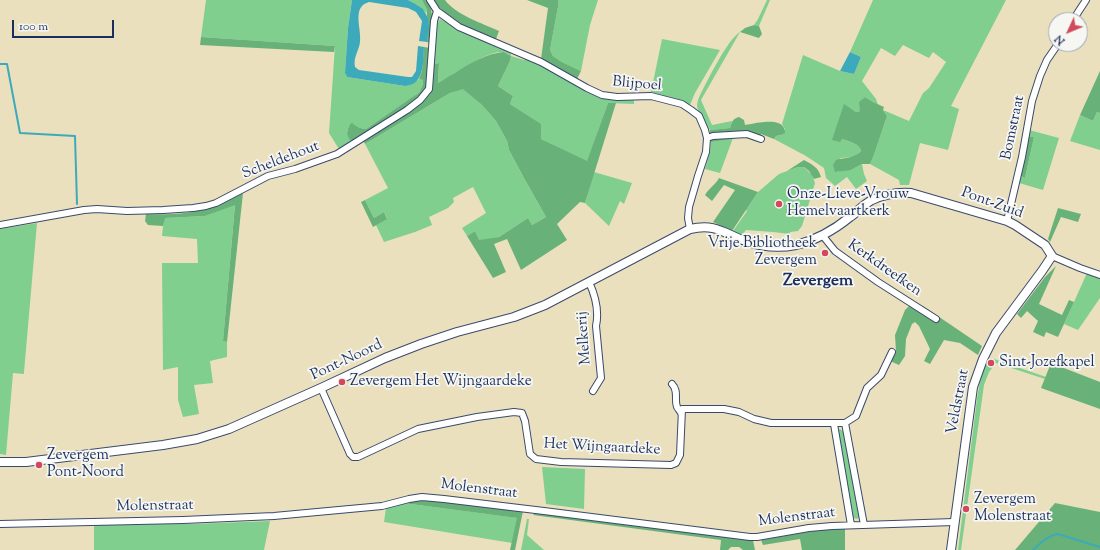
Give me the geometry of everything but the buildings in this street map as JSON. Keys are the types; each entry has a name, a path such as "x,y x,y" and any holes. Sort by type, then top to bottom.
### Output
{"street":[{"name":"Blijpoel","path":"430,0 437,11 459,27 541,62 602,95 617,97 651,96 682,104 698,116 707,138 706,152 689,207 688,218 690,229"},
{"path":"1078,12 1086,0"},
{"name":"Scheldehout","path":"0,225 84,210 163,210 206,206 216,203 268,176 294,169 337,154 407,110 426,94 429,89 434,21 437,11"},
{"name":"Bomstraat","path":"1007,221 1022,157 1032,101 1040,76 1052,52"},
{"path":"707,138 713,136 747,134 761,139"},
{"name":"Pont-Zuid","path":"690,229 705,227 716,228 748,242 782,247 796,245 823,236 870,201 899,192 911,193 1007,221 1045,244 1052,256 1100,275"},
{"name":"Pont-Noord","path":"0,462 26,462 163,445 197,439 229,429 385,358 457,332 514,317 545,305 690,229"},
{"name":"Kerkdreefken","path":"823,236 840,255 878,282 936,319"},
{"name":"Veldstraat","path":"951,550 974,387 982,359 996,333 1052,256"},
{"name":"Melkerij","path":"589,282 594,293 601,378 593,391"},
{"path":"682,413 682,409 724,409 739,412 754,419 771,423 845,423 856,416 867,388 881,375 892,352"},
{"name":"Het Wijngaardeke","path":"321,388 350,454 353,457 358,457 418,429 477,417 514,412 522,413 525,421 530,454 536,459 561,462 671,465 676,464 680,455 682,413 677,408 676,390 672,384"},
{"path":"845,423 864,525"},
{"path":"834,424 851,525"},
{"name":"Molenstraat","path":"0,524 183,520 266,516 382,506 409,499 422,498 444,499 750,537 809,528 851,525 954,522"}],"green space":[{"path":"206,0 352,0 348,28 345,73 347,77 405,86 410,85 419,79 423,80 423,84 420,91 412,98 366,129 350,124 347,131 354,140 339,149 329,133 335,46 201,37"},
{"path":"408,0 422,0 427,10 426,13 418,5"},
{"path":"422,0 427,0 431,9 430,43 427,42 427,10"},
{"path":"434,0 445,0 462,14 499,31 496,39 470,29 453,20 439,8"},
{"path":"527,0 558,0 550,50 553,56 581,71 577,79 541,59 548,8"},
{"path":"558,0 598,0 590,25 581,71 553,56 550,50"},
{"path":"767,0 770,0 759,26 754,25 758,19"},
{"path":"873,0 1006,0 951,106 959,109 948,150 920,143 909,185 900,185 899,180 870,164 887,116 883,110 909,121 923,93 929,88 946,62 933,52 929,58 903,45 895,56 881,48 862,81 876,99 878,105 865,97 860,102 860,111 856,112 844,105 842,139 856,144 861,151 854,157 840,158 837,172 851,170 862,164 867,181 856,189 847,177 835,186 826,178 824,168 806,156 774,139 776,136 781,135 785,129 782,124 803,55 840,71 854,74 861,57 850,52"},
{"path":"440,19 509,50 511,56 502,52 487,55 438,83 439,63 434,64 434,47 436,28"},
{"path":"754,25 759,26 762,34 759,38 740,32 745,28"},
{"path":"740,32 701,100 712,125 732,121 730,128 710,130 698,110 698,99 729,43"},
{"path":"201,37 335,46 334,52 200,45"},
{"path":"662,39 720,50 695,93 690,105 651,92"},
{"path":"424,47 430,48 427,89 419,99 356,140 350,140 347,132 350,124 352,123 366,129 420,91 423,84 423,80 419,79 422,71"},
{"path":"504,52 511,56 498,86 513,96 510,104 541,124 541,139 587,161 608,103 616,103 585,203 580,202 557,224 567,240 521,270 507,239 494,244 506,272 493,278 467,236 475,231 479,240 499,237 528,218 532,225 546,217 509,150 507,141 496,121 482,105 463,89 450,93 365,144 363,140 424,99 432,89 434,64 439,63 438,83 478,60 495,53"},
{"path":"511,56 524,60 528,58 588,90 634,98 634,104 608,103 587,162 541,139 540,124 510,104 513,96 498,86"},
{"path":"1100,71 1100,113 1097,112 1093,121 1080,115"},
{"path":"463,88 482,105 496,121 507,141 509,150 546,217 532,225 528,218 499,237 479,241 475,231 467,236 462,228 486,213 473,187 453,198 454,202 448,208 429,217 432,225 384,242 376,225 387,218 384,212 374,218 365,200 388,188 365,144 450,93"},
{"path":"865,97 884,107 883,110 887,116 874,155 870,164 862,164 851,170 835,172 833,165 836,160 852,157 861,151 856,144 851,142 842,139 840,142 832,140 844,104 856,112 860,111 859,102"},
{"path":"1097,112 1100,113 1100,150 1070,141 1080,115 1093,121"},
{"path":"739,117 744,120 745,125 762,122 775,122 784,127 785,133 776,136 774,139 761,134 758,142 743,137 711,142 710,130 730,128 732,122"},
{"path":"1029,130 1059,138 1043,190 1019,183 1021,176 1025,178 1034,137 1028,136"},
{"path":"1028,136 1034,137 1025,178 1021,176"},
{"path":"733,138 720,173 705,169 711,142"},
{"path":"804,160 817,169 821,177 814,179 809,171 804,167 798,167 787,171"},
{"path":"798,167 804,167 812,175 815,183 802,226 798,231 790,232 790,234 746,230 742,235 733,231 758,192 779,174"},
{"path":"594,172 632,183 624,204 620,201 609,226 585,203"},
{"path":"719,178 758,192 732,231 713,222 735,190 724,185 712,201 705,195"},
{"path":"243,193 227,342 223,341 235,205 205,216 165,218 163,226 148,225 145,221 146,214 176,214 198,211 220,204"},
{"path":"365,200 374,218 384,212 387,219 373,227 361,202"},
{"path":"235,204 223,341 227,342 227,357 210,361 213,383 194,385 199,414 183,417 178,400 178,367 163,370 162,263 198,263 197,239 162,236 164,218 205,216"},
{"path":"1058,208 1081,214 1078,222 1061,217 1050,242 1048,239"},
{"path":"37,223 24,374 13,373 6,455 0,454 0,229"},
{"path":"1056,266 1039,304 1062,315 1069,300 1074,302 1058,337 1046,332 1044,337 1033,332 1038,321 1027,311 1021,318 1017,314 1045,277"},
{"path":"1087,273 1100,277 1100,298 1078,330 1064,324"},
{"path":"909,306 919,311 923,306 982,346 978,355 960,343 944,340 930,364 924,361 930,349 919,326 915,322 912,324 906,339 905,356 899,365 890,361 896,351 895,335 905,310"},
{"path":"991,358 1046,377 1045,379 996,363 989,372 984,385 961,550 958,550 977,399 985,365"},
{"path":"1051,363 1100,382 1100,409 1041,388"},
{"path":"840,429 844,432 860,515 859,518 856,519 853,517 837,431"},
{"path":"542,467 585,469 584,509 546,504"},
{"path":"415,499 523,511 515,550 510,550 517,518 403,503"},
{"path":"403,503 518,518 512,543 384,522 386,508"},
{"path":"1055,503 1100,512 1100,550 1015,550"},
{"path":"536,512 753,540 755,550 743,550 739,547 731,547 728,550 720,550 721,540 533,515"},
{"path":"527,519 529,519 527,535 544,550 521,550"},
{"path":"270,521 264,550 94,550 94,524 191,524"},
{"path":"830,528 845,528 845,550 802,550 800,539 763,545 761,540"}],"water":[{"path":"352,0 408,0 423,9 428,18 429,28 427,42 419,41 422,21 416,12 408,8 369,2 360,9 358,19 360,42 355,60 355,67 359,70 412,77 416,71 418,46 424,47 422,71 420,77 412,85 405,86 347,77 345,73 348,28"},
{"path":"850,52 861,57 854,74 840,71"}],"waterway":[{"path":"0,64 7,64 20,133 75,136 77,204"},
{"path":"1033,550 1048,538 1058,534 1100,547"}],"place":[{"name":"Onze-Lieve-Vrouw Hemelvaartkerk","path":"779,204"},
{"name":"Vrije Bibliotheek Zevergem","path":"825,253"},
{"name":"Sint-Jozefkapel","path":"991,363"},
{"name":"Zevergem Het Wijngaardeke","path":"342,382"},
{"name":"Zevergem Pont-Noord","path":"39,465"},
{"name":"Zevergem Molenstraat","path":"966,509"}],"district":[{"name":"Zevergem","path":"818,282"}]}
